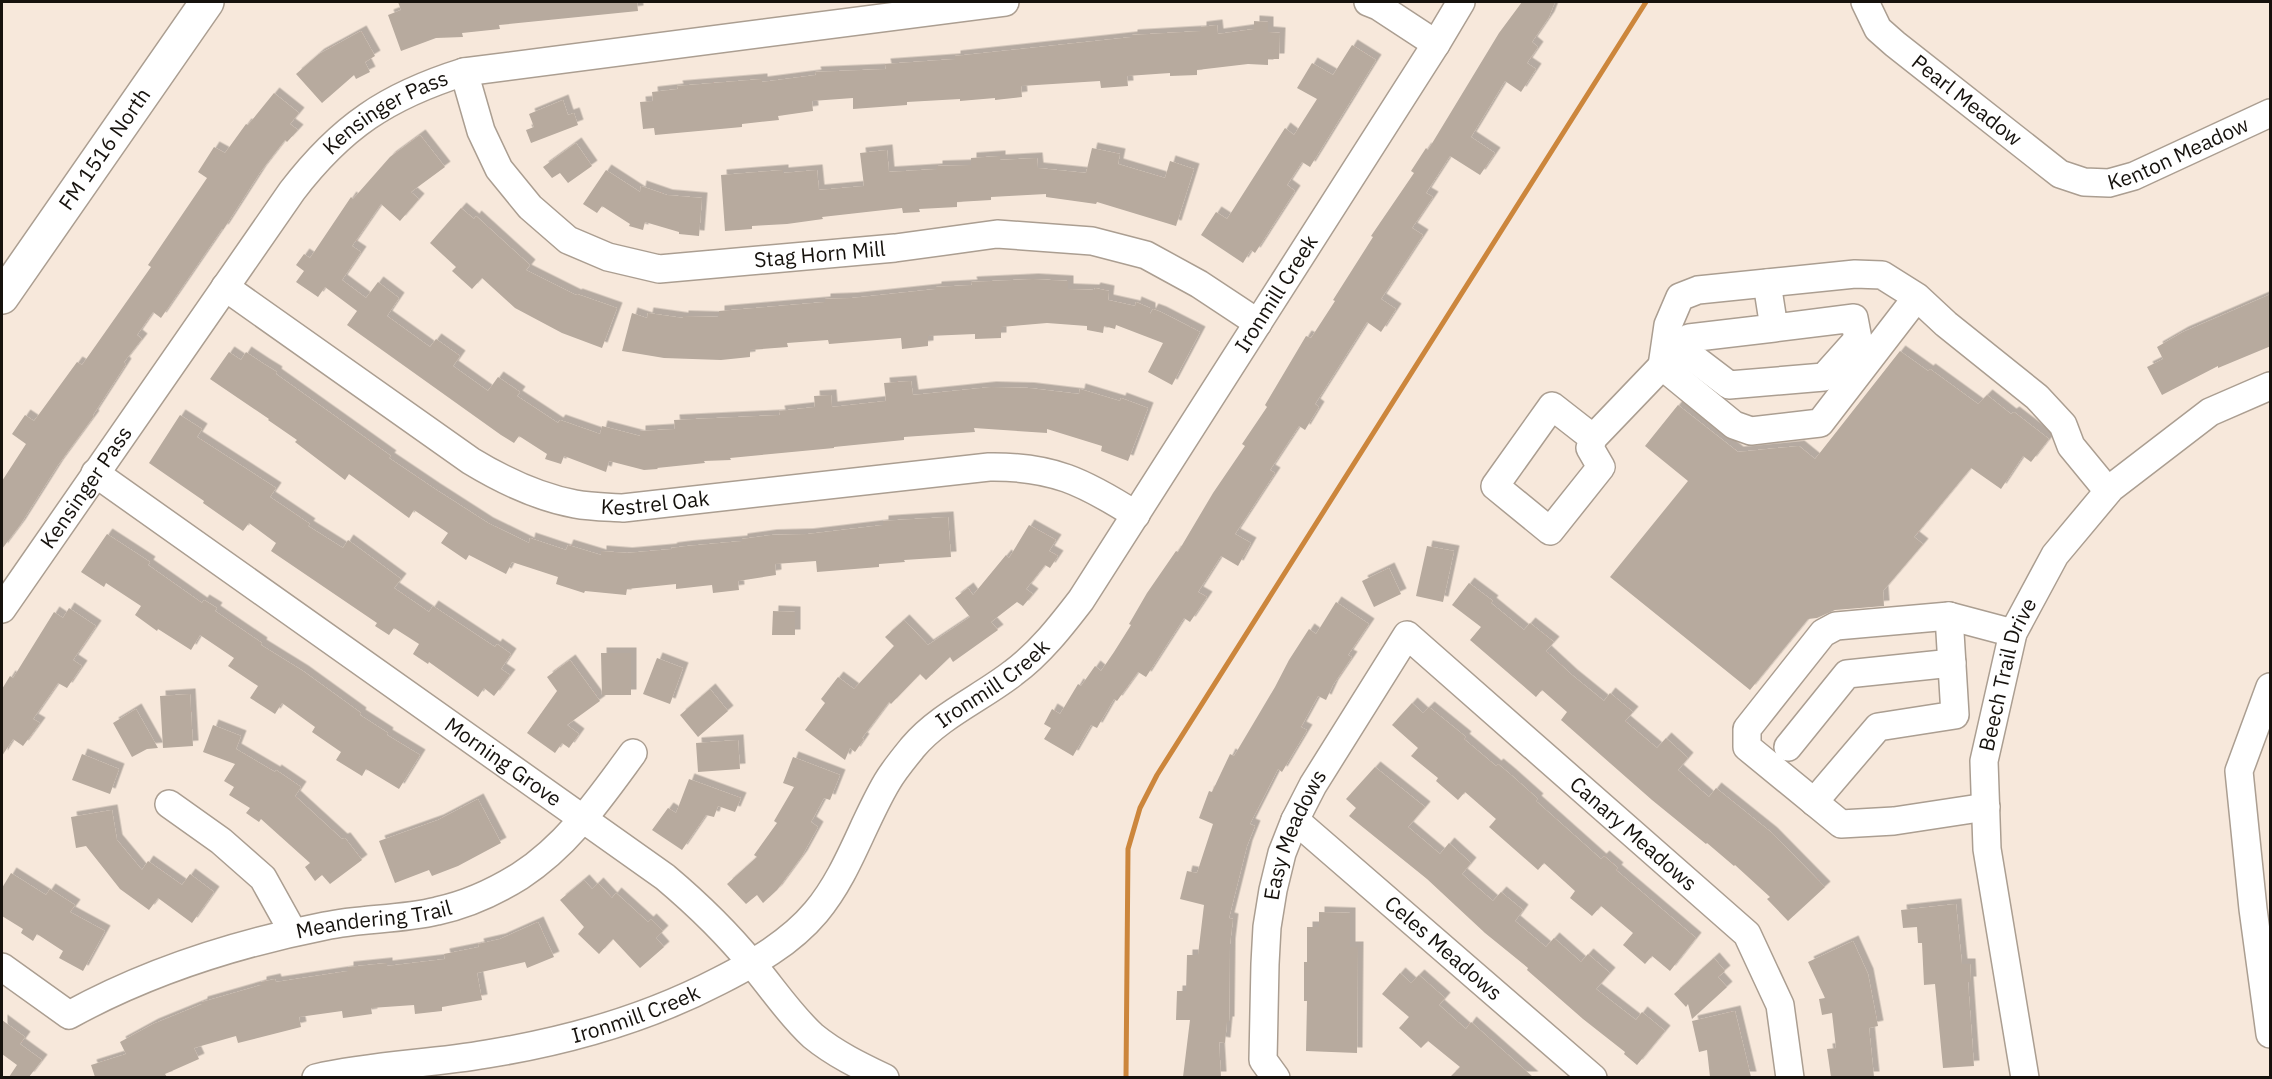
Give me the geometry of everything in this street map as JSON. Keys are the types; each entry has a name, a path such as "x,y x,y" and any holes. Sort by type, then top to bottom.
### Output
{"main road":[{"name":"FM 1516 North","path":"2,297 207,2"}],"street":[{"name":"Kensinger Pass","path":"2,609 292,191 326,149 356,123 401,95 429,82 464,72 1005,2"},
{"path":"1368,2 1378,6 1436,44"},
{"name":"Ironmill Creek","path":"316,1077 380,1066 445,1069 487,1054 586,1034 633,1019 689,996 752,964 806,923 832,891 888,780 915,745 940,723 1015,672 1054,635 1081,600 1461,2"},
{"name":"Pearl Meadow","path":"1865,2 1878,29 1895,44 2060,174 2084,182"},
{"name":"Stag Horn Mill","path":"464,72 481,131 499,169 530,207 568,240 608,257 659,269 895,248 997,234 1092,241 1146,255 1199,284 1258,323"},
{"name":"Kenton Meadow","path":"2084,182 2109,183 2134,176 2271,113"},
{"path":"1593,438 1662,366 1668,325 1680,297 1698,290 1855,274 1882,275 1917,297 1946,324 2037,397 2063,425 2071,446 2108,492"},
{"path":"1767,283 1774,328"},
{"name":"Kestrel Oak","path":"225,287 471,461 503,481 539,495 577,505 623,508 988,467 1013,467 1060,475 1096,490 1136,515"},
{"path":"1662,366 1734,425 1751,431 1820,423 1917,297"},
{"path":"1854,318 1858,339 1824,377 1729,385 1687,353 1689,339 1774,328 1854,318"},
{"name":"Beech Trail Drive","path":"2025,1077 1987,849 1984,761 2013,633 2055,555 2108,492 2210,412 2271,386"},
{"name":"Morning Grove","path":"95,473 665,877 689,897 752,964 788,1011 816,1038 836,1053 885,1077"},
{"path":"1986,807 1894,821 1841,824 1747,747 1747,729 1822,633 1836,626 1949,616 2013,633"},
{"path":"1814,802 1878,727 1955,715 1949,616"},
{"name":"Easy Meadows","path":"1269,1069 1267,927 1282,854 1295,820 1313,785 1407,635"},
{"name":"Canary Meadows","path":"1407,635 1747,934 1780,1005 1790,1077"},
{"path":"1788,747 1847,674 1952,663"},
{"path":"2271,687 2239,771 2262,908 2271,1034"},
{"name":"Meandering Trail","path":"2,968 69,1015 151,974 256,940 362,919 438,911 473,899 519,877 584,820 633,753"},
{"path":"169,804 221,842 263,878 293,932"},
{"name":"Celes Meadows","path":"1295,820 1593,1077"}],"building":[{"path":"398,2 637,2 638,11 499,25 500,29 462,33 463,37 436,38 401,51 388,15 401,10"},
{"path":"1522,2 1555,2 1549,17 1532,42 1538,47 1527,63 1536,69 1521,92 1505,81 1471,137 1495,153 1480,175 1450,156 1426,193 1433,197 1412,228 1423,235 1381,299 1396,309 1381,332 1367,322 1315,404 1319,407 1305,430 1299,426 1270,470 1275,473 1235,534 1251,543 1238,566 1221,556 1198,592 1207,597 1190,622 1184,618 1146,677 1138,672 1117,701 1114,699 1097,728 1091,725 1073,756 1044,739 1051,728 1044,724 1052,709 1060,714 1078,684 1081,686 1095,666 1101,671 1114,652 1147,593 1176,551 1178,552 1213,493 1245,446 1242,444 1267,407 1265,405 1306,336 1311,338 1335,301 1333,300 1373,237 1371,236 1414,173 1411,171 1426,148 1428,150 1499,33"},
{"path":"1254,21 1268,22 1268,32 1280,33 1279,59 1268,59 1268,65 1248,64 1197,70 1197,75 1170,76 1170,73 1127,76 1128,86 1101,88 1100,81 1021,86 1022,97 995,100 995,98 907,102 907,105 853,109 853,98 812,101 813,111 778,116 779,120 742,124 742,127 655,135 654,128 643,129 640,102 653,101 652,92 678,89 677,86 762,79 762,82 816,75 815,72 886,69 885,64 955,59 955,56 1132,37 1132,35 1201,31 1201,27 1217,25 1218,34 1254,29"},
{"path":"361,31 375,56 365,62 370,72 356,79 354,75 322,103 296,74 319,54"},
{"path":"1352,45 1376,60 1310,167 1302,162 1287,185 1295,191 1255,253 1251,250 1243,263 1201,235 1216,212 1227,219 1285,128 1294,135 1317,99 1297,88 1312,63 1333,75"},
{"path":"274,93 299,113 290,124 298,130 287,142 285,140 261,171 161,318 153,312 137,335 142,339 124,362 126,364 94,416 2,549 2,481 26,444 12,434 25,415 34,421 77,362 82,365 151,267 148,265 207,178 198,172 214,147 225,153 246,124 248,125"},
{"path":"563,100 568,115 574,113 578,125 531,143 526,130 534,127 529,114"},
{"path":"420,135 445,167 411,192 419,199 400,221 381,204 352,246 361,252 342,280 366,298 378,282 399,298 387,316 430,347 436,339 460,356 453,366 488,391 498,377 520,392 517,396 558,423 560,420 600,434 602,426 640,436 640,431 675,429 674,420 780,415 779,411 815,407 814,396 831,395 832,407 886,401 884,383 911,381 913,395 991,387 1029,388 1079,394 1080,389 1120,401 1121,398 1148,408 1128,461 1101,451 1102,446 1047,429 1047,433 974,428 975,432 904,437 904,440 730,458 731,460 704,461 705,463 658,469 644,470 609,461 606,472 564,456 561,464 545,459 547,454 519,436 514,443 501,435 347,325 357,311 325,287 318,297 296,282 304,271 296,265 304,254 310,258 351,197 353,199 390,157"},
{"path":"576,143 592,166 568,183 560,173 552,178 543,167"},
{"path":"1092,148 1120,154 1118,164 1165,178 1170,161 1194,169 1176,226 1097,202 1096,204 1046,197 1046,194 991,197 991,200 957,202 957,207 919,209 920,212 903,213 902,208 725,231 721,175 817,170 819,190 864,186 860,153 887,150 889,172 937,169 937,166 971,165 971,158 1000,156 1000,160 1037,158 1038,168 1086,173"},
{"path":"606,170 640,192 641,186 667,195 702,198 699,236 679,234 679,232 645,222 643,230 629,226 630,224 602,206 597,213 583,204"},
{"path":"461,208 474,219 476,216 530,265 526,270 576,295 617,308 602,348 562,333 515,308 482,278 472,289 452,271 456,267 430,243"},
{"path":"1033,279 1068,281 1068,289 1094,290 1095,288 1109,291 1108,300 1135,306 1136,302 1150,308 1150,314 1153,309 1200,332 1172,385 1148,372 1163,343 1116,325 1115,329 1104,326 1103,333 1087,330 1087,326 1047,323 1001,327 1001,338 975,339 975,334 928,336 928,346 902,349 901,338 829,344 828,340 787,343 788,347 750,350 750,357 721,360 664,358 622,351 632,313 647,318 648,313 683,318 683,316 719,317 719,311 825,302 825,299 972,285 971,282"},
{"path":"2271,294 2271,346 2218,368 2218,366 2162,395 2147,367 2163,359 2157,347 2183,332"},
{"path":"1900,351 1928,371 1930,369 1978,404 1987,395 2049,439 2031,462 2023,456 2001,489 1971,468 1914,537 1923,544 1883,591 1884,606 1835,610 1817,618 1808,619 1750,690 1610,577 1688,481 1645,446 1678,405 1738,452 1799,446 1815,459"},
{"path":"229,352 241,360 246,352 277,372 276,374 391,456 389,458 488,523 529,543 530,538 566,550 568,545 601,555 601,551 627,553 672,549 742,541 742,539 771,535 808,534 883,525 883,521 948,517 951,557 904,560 905,562 879,564 879,567 817,572 816,561 775,564 776,575 738,581 739,590 713,593 712,585 676,589 676,584 627,589 626,595 585,591 584,593 556,584 558,577 512,562 506,574 469,555 466,560 441,543 448,533 414,510 409,518 349,474 345,480 269,419 210,379"},
{"path":"180,415 202,429 197,437 276,488 270,497 310,524 308,526 343,548 348,540 401,579 394,588 429,612 433,606 495,647 497,644 511,654 501,669 510,675 494,696 484,688 478,697 429,662 428,664 413,654 419,644 394,628 389,635 375,626 377,623 271,551 276,543 249,523 243,531 149,463"},
{"path":"1029,525 1056,540 1049,551 1058,556 1050,568 1045,565 1026,589 1033,594 1023,606 1017,602 991,622 998,630 953,662 950,657 926,680 920,674 891,704 889,702 862,738 864,739 855,752 850,748 845,760 805,730 825,703 821,699 838,677 854,689 894,646 885,637 904,620 928,645 970,617 955,598 968,588 973,595 1006,555 1009,558"},
{"path":"107,534 150,562 148,565 202,603 204,600 217,608 215,611 262,643 261,645 303,671 361,713 360,715 388,733 387,735 420,755 399,789 366,769 362,776 336,760 341,752 312,732 315,727 282,703 275,714 250,698 258,686 228,666 234,658 200,635 191,650 158,629 157,631 135,615 141,606 106,583 104,587 81,572"},
{"path":"1427,546 1454,551 1443,602 1416,596"},
{"path":"1389,568 1401,594 1374,607 1362,581"},
{"path":"1469,583 1493,601 1491,603 1524,630 1530,623 1554,642 1546,651 1572,675 1604,701 1610,693 1633,712 1625,721 1657,748 1666,738 1688,758 1678,770 1709,797 1716,788 1772,833 1825,887 1788,921 1767,899 1770,897 1735,865 1652,800 1561,720 1567,712 1542,690 1536,697 1470,640 1481,627 1452,605"},
{"path":"1336,602 1369,624 1348,655 1352,657 1326,700 1318,696 1301,727 1307,730 1282,772 1278,769 1250,824 1255,826 1247,846 1229,918 1233,919 1230,944 1229,1022 1227,1022 1225,1043 1219,1042 1221,1077 1183,1077 1190,1020 1176,1020 1177,991 1186,991 1187,955 1198,955 1204,905 1180,899 1187,871 1197,873 1213,824 1199,818 1209,791 1212,792 1230,754 1234,756 1289,660 1309,629 1316,634"},
{"path":"69,608 96,626 73,660 82,666 67,688 58,683 33,719 40,723 23,746 13,739 2,756 2,689 10,676 13,678 54,612 63,618"},
{"path":"773,611 795,612 795,635 772,635"},
{"path":"601,653 631,653 631,695 602,695"},
{"path":"657,658 683,668 670,704 643,694"},
{"path":"570,660 600,701 567,725 579,734 569,748 562,743 555,753 527,733 557,691 547,677"},
{"path":"710,689 728,711 698,737 680,715"},
{"path":"190,694 193,746 163,748 160,696"},
{"path":"1412,703 1423,713 1429,707 1466,737 1464,739 1496,766 1498,764 1510,774 1538,799 1536,801 1601,859 1604,856 1618,868 1616,870 1696,938 1670,971 1652,956 1645,964 1623,945 1633,933 1601,906 1592,916 1570,898 1575,891 1544,863 1538,870 1489,827 1496,819 1465,792 1458,800 1436,781 1438,778 1411,756 1418,748 1392,725"},
{"path":"136,709 158,748 147,749 132,757 113,723"},
{"path":"213,725 241,736 236,749 275,772 276,770 301,787 295,796 342,839 345,838 362,860 330,884 322,875 315,881 305,867 310,863 261,819 259,822 246,813 250,808 229,795 234,787 224,781 235,764 203,752"},
{"path":"738,740 740,769 698,772 696,743"},
{"path":"82,754 119,769 110,794 72,780"},
{"path":"793,757 840,775 830,800 824,798 811,822 818,827 802,856 777,890 763,903 757,895 746,904 727,884 757,857 754,855 777,823 774,821 794,787 783,783"},
{"path":"1375,767 1425,807 1408,827 1440,854 1449,843 1471,863 1462,874 1493,901 1501,892 1523,910 1515,921 1546,947 1554,938 1581,962 1588,954 1610,973 1596,989 1636,1020 1642,1012 1665,1031 1637,1065 1624,1054 1625,1052 1583,1019 1527,970 1528,968 1485,933 1427,879 1349,816 1356,808 1346,799"},
{"path":"689,779 741,798 735,812 718,806 714,817 706,815 682,850 652,830 668,808 676,813"},
{"path":"478,799 501,843 458,866 432,876 429,870 395,883 379,841 438,820"},
{"path":"112,810 117,840 142,870 148,861 182,885 190,874 214,892 192,923 158,898 149,910 120,889 86,846 76,848 71,817"},
{"path":"11,873 46,895 50,889 75,905 70,912 105,931 83,971 59,958 63,951 37,934 33,941 21,933 23,929 2,916 2,888"},
{"path":"584,880 592,889 598,883 612,898 616,893 648,922 651,919 663,931 656,938 664,947 640,968 613,939 599,954 578,934 584,927 560,900"},
{"path":"1956,904 1962,964 1970,964 1971,982 1968,982 1974,1066 1943,1068 1935,984 1924,985 1922,943 1918,943 1917,927 1903,928 1901,910"},
{"path":"1319,912 1350,913 1350,947 1358,947 1357,1053 1306,1051 1307,1001 1304,1001 1304,962 1307,962 1307,927 1319,927"},
{"path":"538,922 554,957 527,968 525,962 477,973 482,1000 442,1007 442,1011 415,1014 414,1005 371,1008 372,1014 343,1018 342,1011 299,1017 301,1027 238,1043 236,1036 194,1048 199,1059 165,1074 167,1077 95,1077 91,1065 126,1054 120,1042 202,1002 275,979 276,982 348,971 348,967 387,963 387,966 445,959 444,954 479,947 478,944 500,939"},
{"path":"1853,941 1868,974 1878,1026 1869,1028 1874,1077 1831,1077 1827,1049 1836,1048 1832,1013 1822,1015 1819,999 1825,998 1808,962"},
{"path":"1714,958 1725,971 1718,977 1727,987 1692,1019 1688,1004 1686,1007 1674,994"},
{"path":"1400,973 1411,983 1419,975 1445,998 1439,1005 1466,1029 1471,1022 1533,1077 1450,1077 1460,1067 1428,1041 1421,1048 1399,1028 1409,1017 1382,994"},
{"path":"1735,1011 1751,1077 1710,1077 1707,1050 1699,1052 1692,1021"},
{"path":"2,1020 25,1037 20,1044 42,1060 29,1077 9,1077 17,1065 2,1054"}],"waterway":[{"path":"1126,1078 1128,849 1140,808 1157,775 1646,2"}]}
